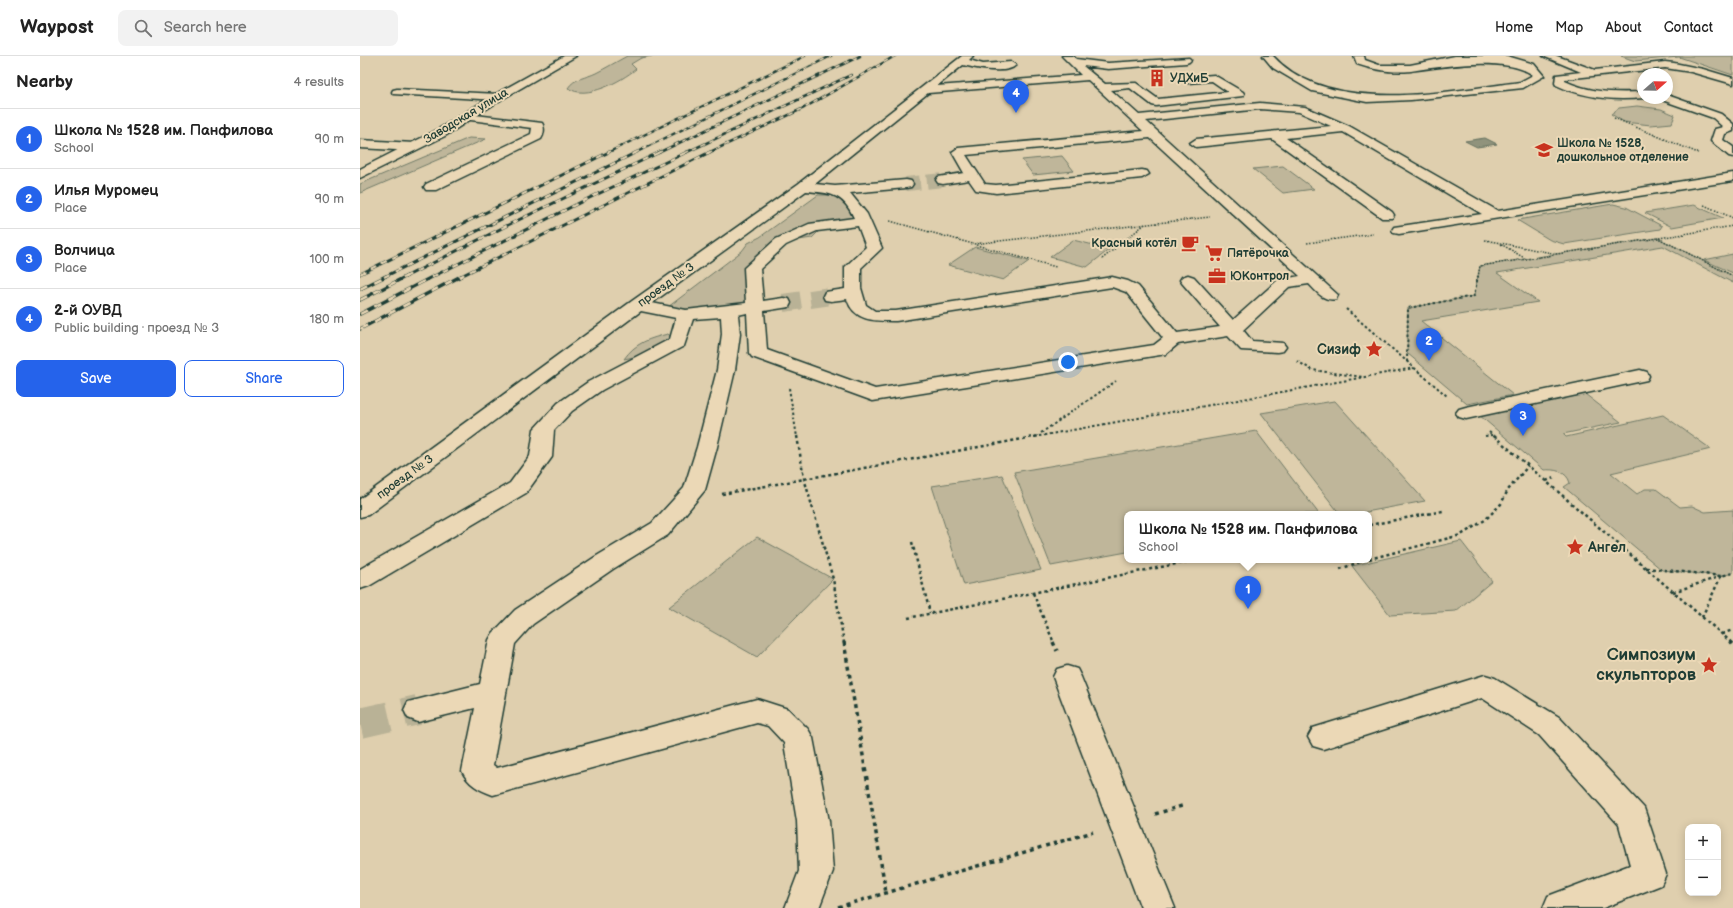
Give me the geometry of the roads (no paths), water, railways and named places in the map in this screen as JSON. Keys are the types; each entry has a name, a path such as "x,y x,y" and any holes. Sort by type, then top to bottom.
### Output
{"street":[{"name":"Заводская улица","path":"360,174 414,147 571,56"},
{"path":"1268,56 1277,66 1316,88 1367,99 1411,98 1523,85 1539,76 1530,66 1490,57 1464,57 1410,68 1378,68 1360,62 1359,56"},
{"path":"1508,60 1544,56"},
{"path":"1548,56 1594,73"},
{"path":"965,59 983,68 1011,65"},
{"name":"проезд № 3","path":"360,510 638,305 803,186 965,59"},
{"path":"1069,59 1108,66 1186,60"},
{"path":"1069,59 1330,295"},
{"path":"1637,95 1598,96 1560,83 1560,77 1665,65 1680,65 1733,81"},
{"path":"926,90 1089,77"},
{"path":"1102,88 1132,85 1156,103 1239,94 1214,78 1188,80"},
{"path":"397,92 498,97"},
{"path":"1673,100 1717,116 1731,128 1719,132 1717,142 1733,153"},
{"path":"1136,119 1260,106 1301,109 1345,128 1496,216"},
{"path":"431,187 537,136 538,125 467,117"},
{"path":"1196,143 1345,128"},
{"path":"1142,174 996,189 981,187 972,176 958,152 1152,134"},
{"path":"1274,135 1387,214"},
{"path":"360,144 414,147"},
{"path":"943,180 972,176"},
{"path":"1400,230 1496,216 1733,177"},
{"path":"803,186 836,190 906,184"},
{"path":"836,190 850,200 860,217 874,248 852,266 851,284 859,307 870,315 896,316 1112,282 1122,284 1132,289 1167,344"},
{"path":"860,217 814,227 781,242 752,268 756,307 758,353 873,395 1167,344 1233,330 1284,283 1312,279"},
{"path":"1188,280 1247,346 1276,347"},
{"path":"831,296 854,293"},
{"path":"638,305 686,315 729,311 783,303"},
{"path":"729,311 731,334 726,370 707,447 694,490 660,529 604,563 524,617 502,640 477,771 493,782 757,711 778,718 798,738 813,821 816,871 802,908"},
{"path":"360,580 518,488 541,458 544,429 565,407 595,386 678,342 686,315"},
{"path":"1466,412 1640,376"},
{"path":"1067,676 1158,908"},
{"path":"1324,737 1485,686 1549,726 1634,818 1649,874 1560,908"},
{"path":"418,710 492,693"}],"tunnel":[{"path":"906,184 943,180"},
{"path":"783,303 831,296"},
{"path":"360,723 418,710"}],"railway":[{"path":"607,153 805,56"},
{"path":"635,153 831,56"},
{"path":"658,153 860,56"},
{"path":"708,153 804,108 895,56"},
{"path":"685,153 851,75"},
{"path":"360,274 609,152"},
{"path":"384,277 637,152"},
{"path":"405,277 508,225 660,152"},
{"path":"432,277 583,201 687,152"},
{"path":"461,276 710,152"},
{"path":"360,300 407,276"},
{"path":"360,314 434,276"},
{"path":"360,329 461,276"},
{"path":"360,289 384,277"}],"place":[{"name":"УДХиБ","path":"1157,78"},
{"name":"2-й ОУВД","path":"1016,113"},
{"name":"Школа № 1528, дошкольное отделение","path":"1544,150"},
{"name":"Красный котёл","path":"1190,243"},
{"name":"Пятёрочка","path":"1214,253"},
{"name":"ЮКонтрол","path":"1217,276"},
{"name":"Сизиф","path":"1374,349"},
{"name":"Илья Муромец","path":"1429,361"},
{"name":"Волчица","path":"1523,436"},
{"name":"Ангел","path":"1575,547"},
{"name":"Школа № 1528 им. Панфилова","path":"1248,609"},
{"name":"Симпозиум скульпторов","path":"1709,665"}]}
